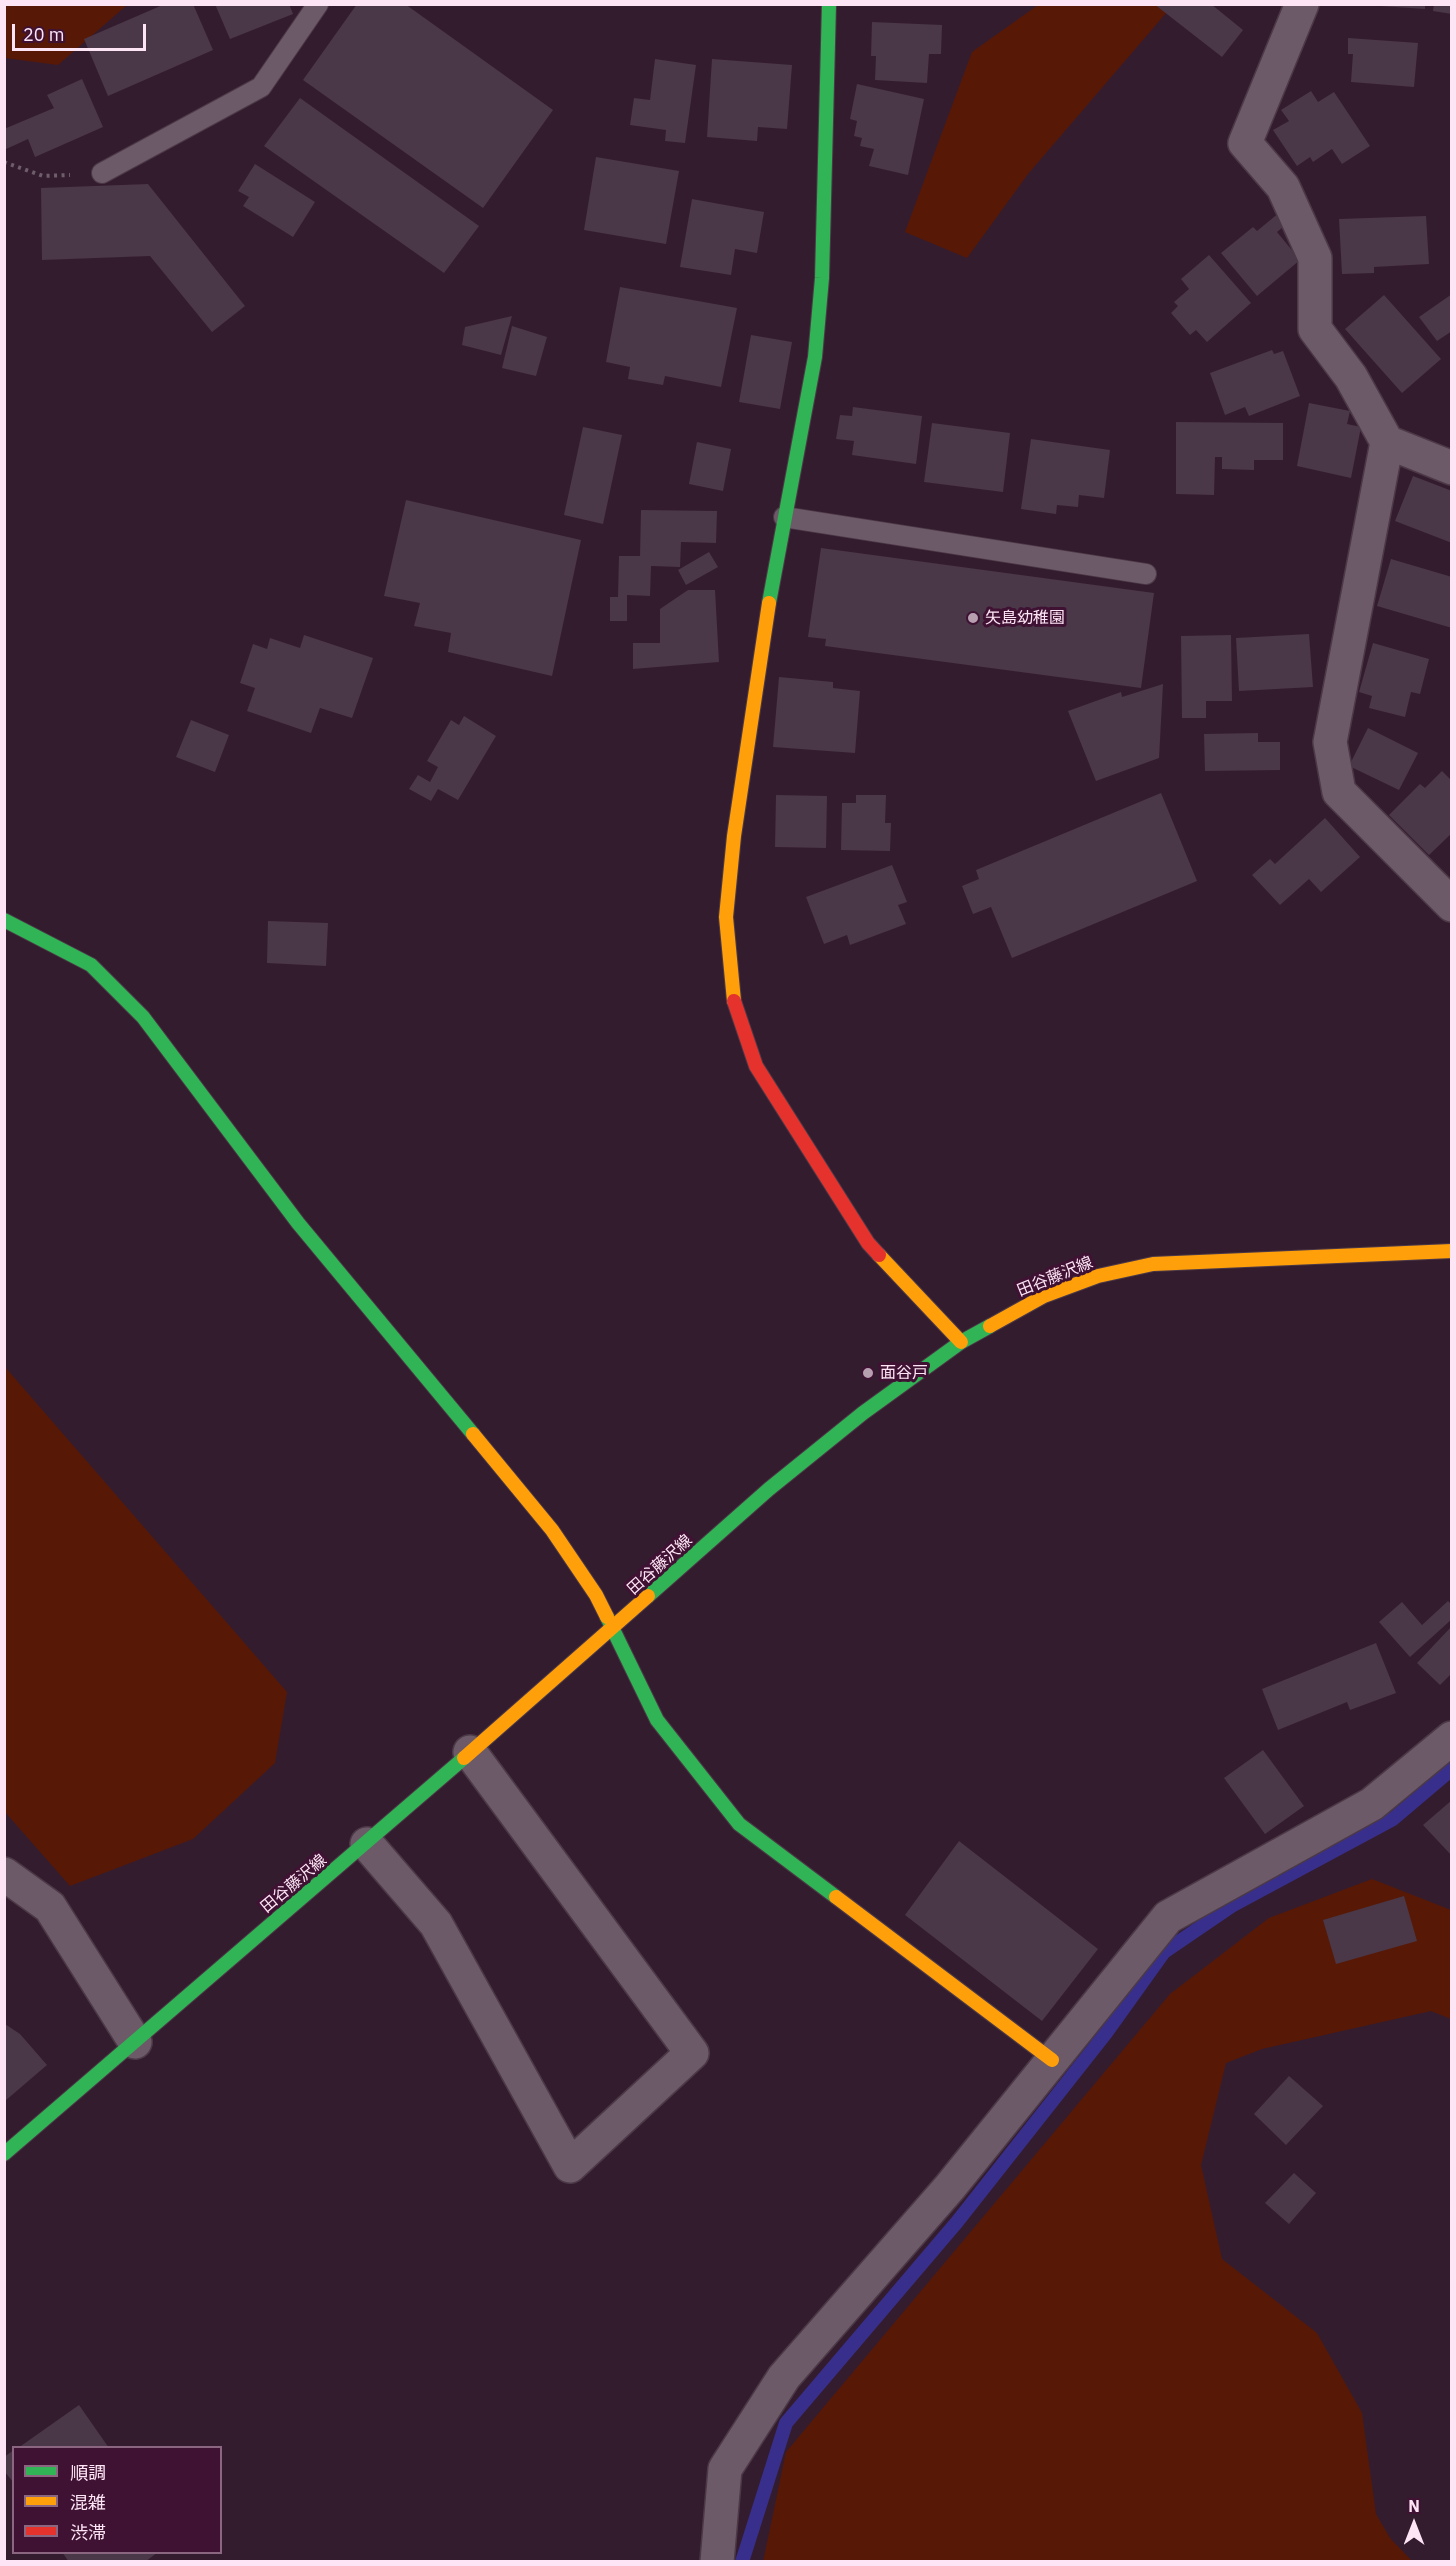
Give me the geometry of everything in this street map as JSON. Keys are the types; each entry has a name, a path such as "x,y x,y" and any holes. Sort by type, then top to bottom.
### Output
{"street":[{"path":"829,4 822,278 814,357 784,517 734,836 726,917 733,997 756,1066 868,1243 961,1342"},
{"path":"1302,4 1245,143 1283,187 1315,258 1315,328 1351,377 1387,442 1452,468"},
{"path":"1387,442 1330,742 1339,792 1452,905"},
{"path":"4,920 91,965 143,1017 298,1223 552,1530 596,1595 657,1720 739,1824 1052,2060"},
{"name":"田谷藤沢線","path":"4,2154 367,1844 614,1629 769,1489 863,1413 961,1342 1044,1296 1098,1276 1153,1264 1199,1260 1315,1259 1452,1251"},
{"path":"717,2562 725,2469 784,2377 950,2187 1168,1917 1372,1804 1452,1738"},
{"path":"367,1844 436,1924 570,2166 693,2053 470,1752"},
{"path":"4,1874 50,1907 135,2042"}],"lane":[{"path":"102,173 261,87 318,4"},
{"path":"784,517 1146,574"}],"path":[{"path":"4,162 43,176 102,173"}],"shaded area":[{"path":"5,5 127,5 58,65 5,58"},
{"path":"1038,5 1173,5 1028,174 967,258 905,232 972,52"},
{"path":"5,1367 287,1692 275,1763 193,1839 70,1886 5,1812"},
{"path":"1372,1879 1451,1910 1451,2019 1431,2011 1262,2049 1226,2063 1201,2165 1222,2259 1317,2333 1362,2413 1376,2514 1390,2538 1412,2561 763,2562 786,2452 1170,1994 1269,1918"}],"building":[{"path":"165,4 193,4 213,50 108,96 84,39"},
{"path":"215,4 289,4 293,14 230,39"},
{"path":"357,4 405,4 553,110 483,208 303,80"},
{"path":"1154,4 1211,4 1243,30 1222,57"},
{"path":"1380,4 1425,4 1425,9 1380,6"},
{"path":"1434,4 1452,4 1452,14 1433,11"},
{"path":"872,22 942,25 941,54 929,54 927,83 875,80 876,56 871,56"},
{"path":"1348,38 1418,43 1414,87 1351,82 1353,54 1348,54"},
{"path":"655,59 696,65 685,143 665,141 666,130 630,125 634,98 650,100"},
{"path":"712,59 792,65 787,129 758,127 757,141 707,137"},
{"path":"82,79 103,127 35,157 28,139 4,150 4,129 54,108 47,95"},
{"path":"857,84 924,99 908,175 869,166 874,149 860,146 862,138 854,136 857,121 850,119"},
{"path":"1311,91 1318,102 1334,92 1370,146 1342,164 1332,149 1313,162 1310,157 1297,166 1273,130 1289,121 1281,110"},
{"path":"300,98 479,226 444,273 264,146"},
{"path":"596,157 679,171 666,244 584,230"},
{"path":"255,164 315,202 293,237 243,206 249,197 238,191"},
{"path":"148,184 245,306 212,332 150,256 42,260 41,188"},
{"path":"692,199 764,212 757,253 735,249 731,275 680,267"},
{"path":"1280,212 1289,222 1277,232 1300,260 1257,296 1221,253 1253,227 1257,231"},
{"path":"1426,216 1429,264 1374,267 1374,273 1342,274 1339,219"},
{"path":"1209,255 1251,303 1207,342 1196,330 1190,335 1171,313 1178,306 1174,302 1189,289 1181,279"},
{"path":"620,287 737,308 721,387 665,376 663,385 628,379 630,367 606,362"},
{"path":"1452,294 1452,331 1437,341 1419,317"},
{"path":"1384,295 1441,359 1402,393 1345,329"},
{"path":"512,316 501,355 462,345 465,327"},
{"path":"512,326 547,337 536,376 502,368"},
{"path":"751,335 792,342 780,409 739,402"},
{"path":"1272,350 1274,354 1283,351 1300,396 1249,416 1245,407 1225,415 1210,373"},
{"path":"1309,403 1350,411 1347,424 1361,427 1351,478 1297,466"},
{"path":"853,407 922,416 916,464 852,455 854,441 836,439 840,415 852,416"},
{"path":"1176,422 1283,423 1283,460 1254,460 1254,470 1222,469 1222,457 1215,457 1214,495 1176,494"},
{"path":"932,423 1010,433 1003,492 924,482"},
{"path":"583,427 622,435 603,524 564,515"},
{"path":"1031,439 1110,450 1104,498 1079,495 1078,507 1057,505 1056,514 1021,509"},
{"path":"697,442 731,449 723,491 689,484"},
{"path":"1413,476 1452,491 1452,543 1395,521"},
{"path":"406,500 581,540 552,676 448,652 451,633 414,626 420,603 384,596"},
{"path":"641,510 717,511 716,543 681,542 680,567 651,566 650,596 627,595 627,621 610,621 610,597 618,597 619,556 640,556"},
{"path":"821,548 1154,593 1141,688 825,646 826,639 808,637"},
{"path":"709,552 718,567 686,585 678,570"},
{"path":"1391,559 1452,577 1452,628 1377,606"},
{"path":"688,590 715,590 719,662 633,669 633,643 660,643 660,609"},
{"path":"1309,634 1313,687 1239,691 1236,638"},
{"path":"304,635 373,658 352,718 320,708 311,733 247,711 255,688 240,683 253,644 267,649 270,638 300,648"},
{"path":"1231,635 1232,701 1206,701 1206,718 1182,718 1181,636"},
{"path":"1373,643 1429,659 1420,694 1411,692 1405,717 1369,708 1372,696 1359,692"},
{"path":"779,677 833,682 833,688 860,691 855,753 773,747"},
{"path":"1163,684 1159,758 1096,781 1068,711 1121,692 1122,697"},
{"path":"464,716 496,736 458,800 438,789 431,801 409,789 418,775 430,782 438,767 427,761 451,720 459,725"},
{"path":"191,720 229,735 215,772 176,757"},
{"path":"1368,728 1418,753 1399,790 1349,766"},
{"path":"1258,733 1258,742 1280,742 1280,770 1205,771 1204,734"},
{"path":"1442,771 1452,781 1452,833 1429,855 1389,815 1420,784 1425,788"},
{"path":"1161,793 1197,881 1012,958 991,907 973,914 962,886 979,879 976,870"},
{"path":"776,795 827,796 826,848 775,847"},
{"path":"856,795 886,795 885,823 891,823 890,851 841,850 842,803 856,803"},
{"path":"1325,818 1360,857 1321,892 1309,879 1280,905 1252,875 1270,859 1275,864"},
{"path":"892,865 907,902 898,905 906,924 850,945 847,935 824,944 806,897"},
{"path":"268,921 328,923 326,966 267,963"},
{"path":"1448,1601 1452,1605 1452,1619 1410,1657 1379,1622 1402,1602 1422,1625"},
{"path":"1452,1626 1452,1673 1440,1685 1417,1663"},
{"path":"1376,1643 1396,1693 1350,1710 1347,1702 1278,1730 1262,1689"},
{"path":"1263,1750 1304,1806 1265,1834 1224,1778"},
{"path":"1452,1800 1452,1856 1423,1825"},
{"path":"959,1841 1098,1949 1042,2021 905,1915"},
{"path":"1404,1896 1417,1941 1336,1964 1323,1920"},
{"path":"5,2024 20,2034 47,2065 5,2101"},
{"path":"1289,2076 1323,2106 1286,2145 1254,2114"},
{"path":"1294,2173 1316,2193 1289,2224 1265,2203"},
{"path":"79,2405 108,2446 21,2446"},
{"path":"12,2451 12,2481 4,2471 4,2457"},
{"path":"63,2554 155,2554 145,2562 69,2562"}],"waterway":[{"path":"742,2562 786,2423 957,2222 1106,2033 1164,1952 1233,1905 1393,1819 1452,1769"}],"traffic: fast":[{"path":"769,603 815,357 822,278 829,4"},
{"path":"4,920 91,965 143,1017 298,1223 473,1434"},
{"path":"648,1596 769,1489 863,1413 961,1342 990,1326"},
{"path":"607,1617 657,1720 739,1824 836,1897"},
{"path":"4,2154 464,1758"}],"traffic: slow":[{"path":"734,1001 726,917 734,836 769,603"},
{"path":"990,1326 1044,1296 1098,1276 1153,1264 1452,1251"},
{"path":"879,1255 961,1342"},
{"path":"473,1434 552,1530 596,1595 607,1617"},
{"path":"464,1758 648,1596"},
{"path":"836,1897 1052,2060"}],"traffic: jam":[{"path":"734,1001 756,1066 868,1243 879,1255"}],"place":[{"name":"矢島幼稚園","path":"973,618"},
{"name":"面谷戸","path":"868,1373"}]}
